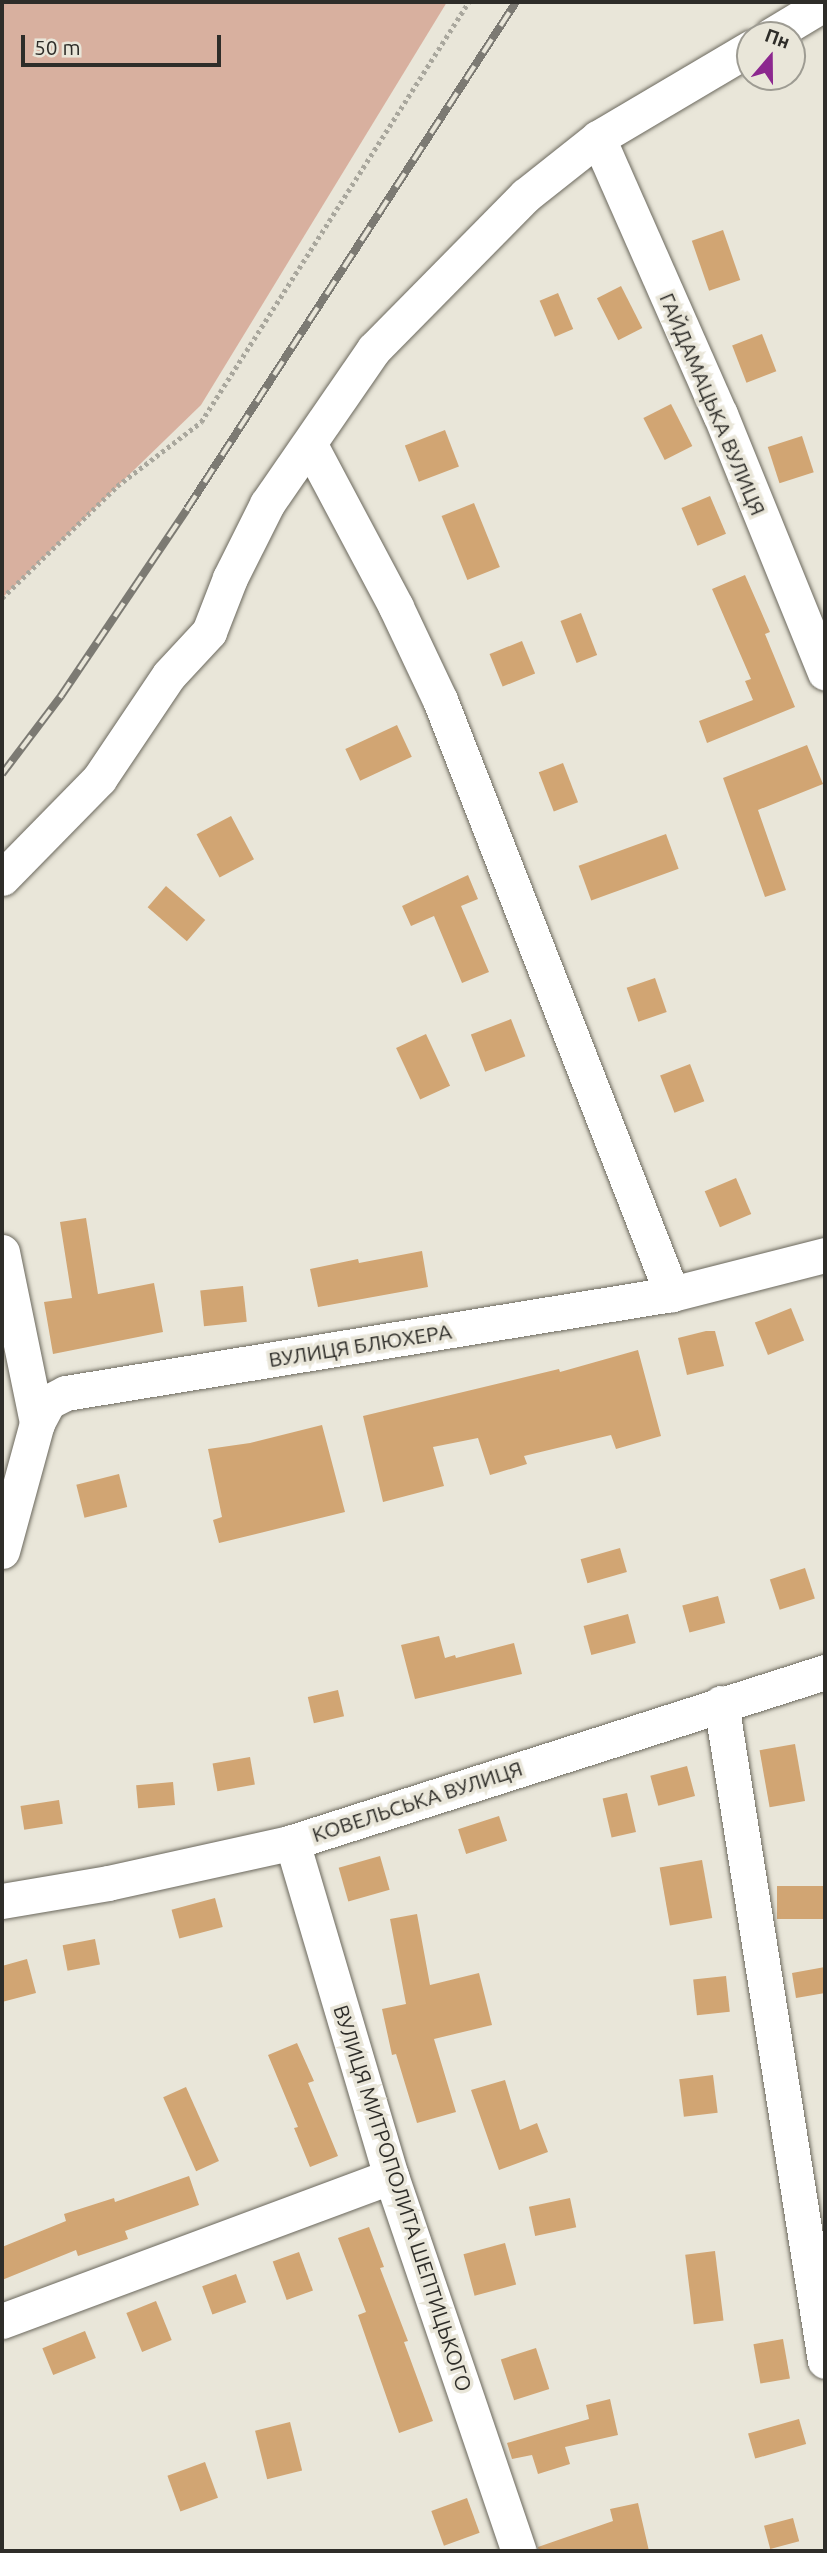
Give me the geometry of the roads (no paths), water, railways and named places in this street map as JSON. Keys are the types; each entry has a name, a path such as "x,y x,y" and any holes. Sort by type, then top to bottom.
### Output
{"street":[{"path":"796,21 825,4"},
{"path":"2,878 99,779 169,675 209,632 230,578 267,504 374,349 526,195 598,138 736,56"},
{"name":"ГАЙДАМАЦЬКА ВУЛИЦЯ","path":"598,138 720,414 825,672"},
{"path":"310,445 396,607 440,701 672,1294"},
{"path":"2,1252 37,1423"},
{"name":"ВУЛИЦЯ БЛЮХЕРА","path":"2,1550 37,1423 48,1402 66,1393 672,1294 825,1255"},
{"name":"КОВЕЛЬСЬКА ВУЛИЦЯ","path":"2,1901 108,1883 292,1842 825,1672"},
{"path":"721,1703 825,2361"},
{"name":"ВУЛИЦЯ МИТРОПОЛИТА ШЕПТИЦЬКОГО","path":"292,1842 391,2176 519,2551"},
{"path":"2,2321 391,2176"}],"railway":[{"path":"2,774 61,696 187,509 516,2"}]}
